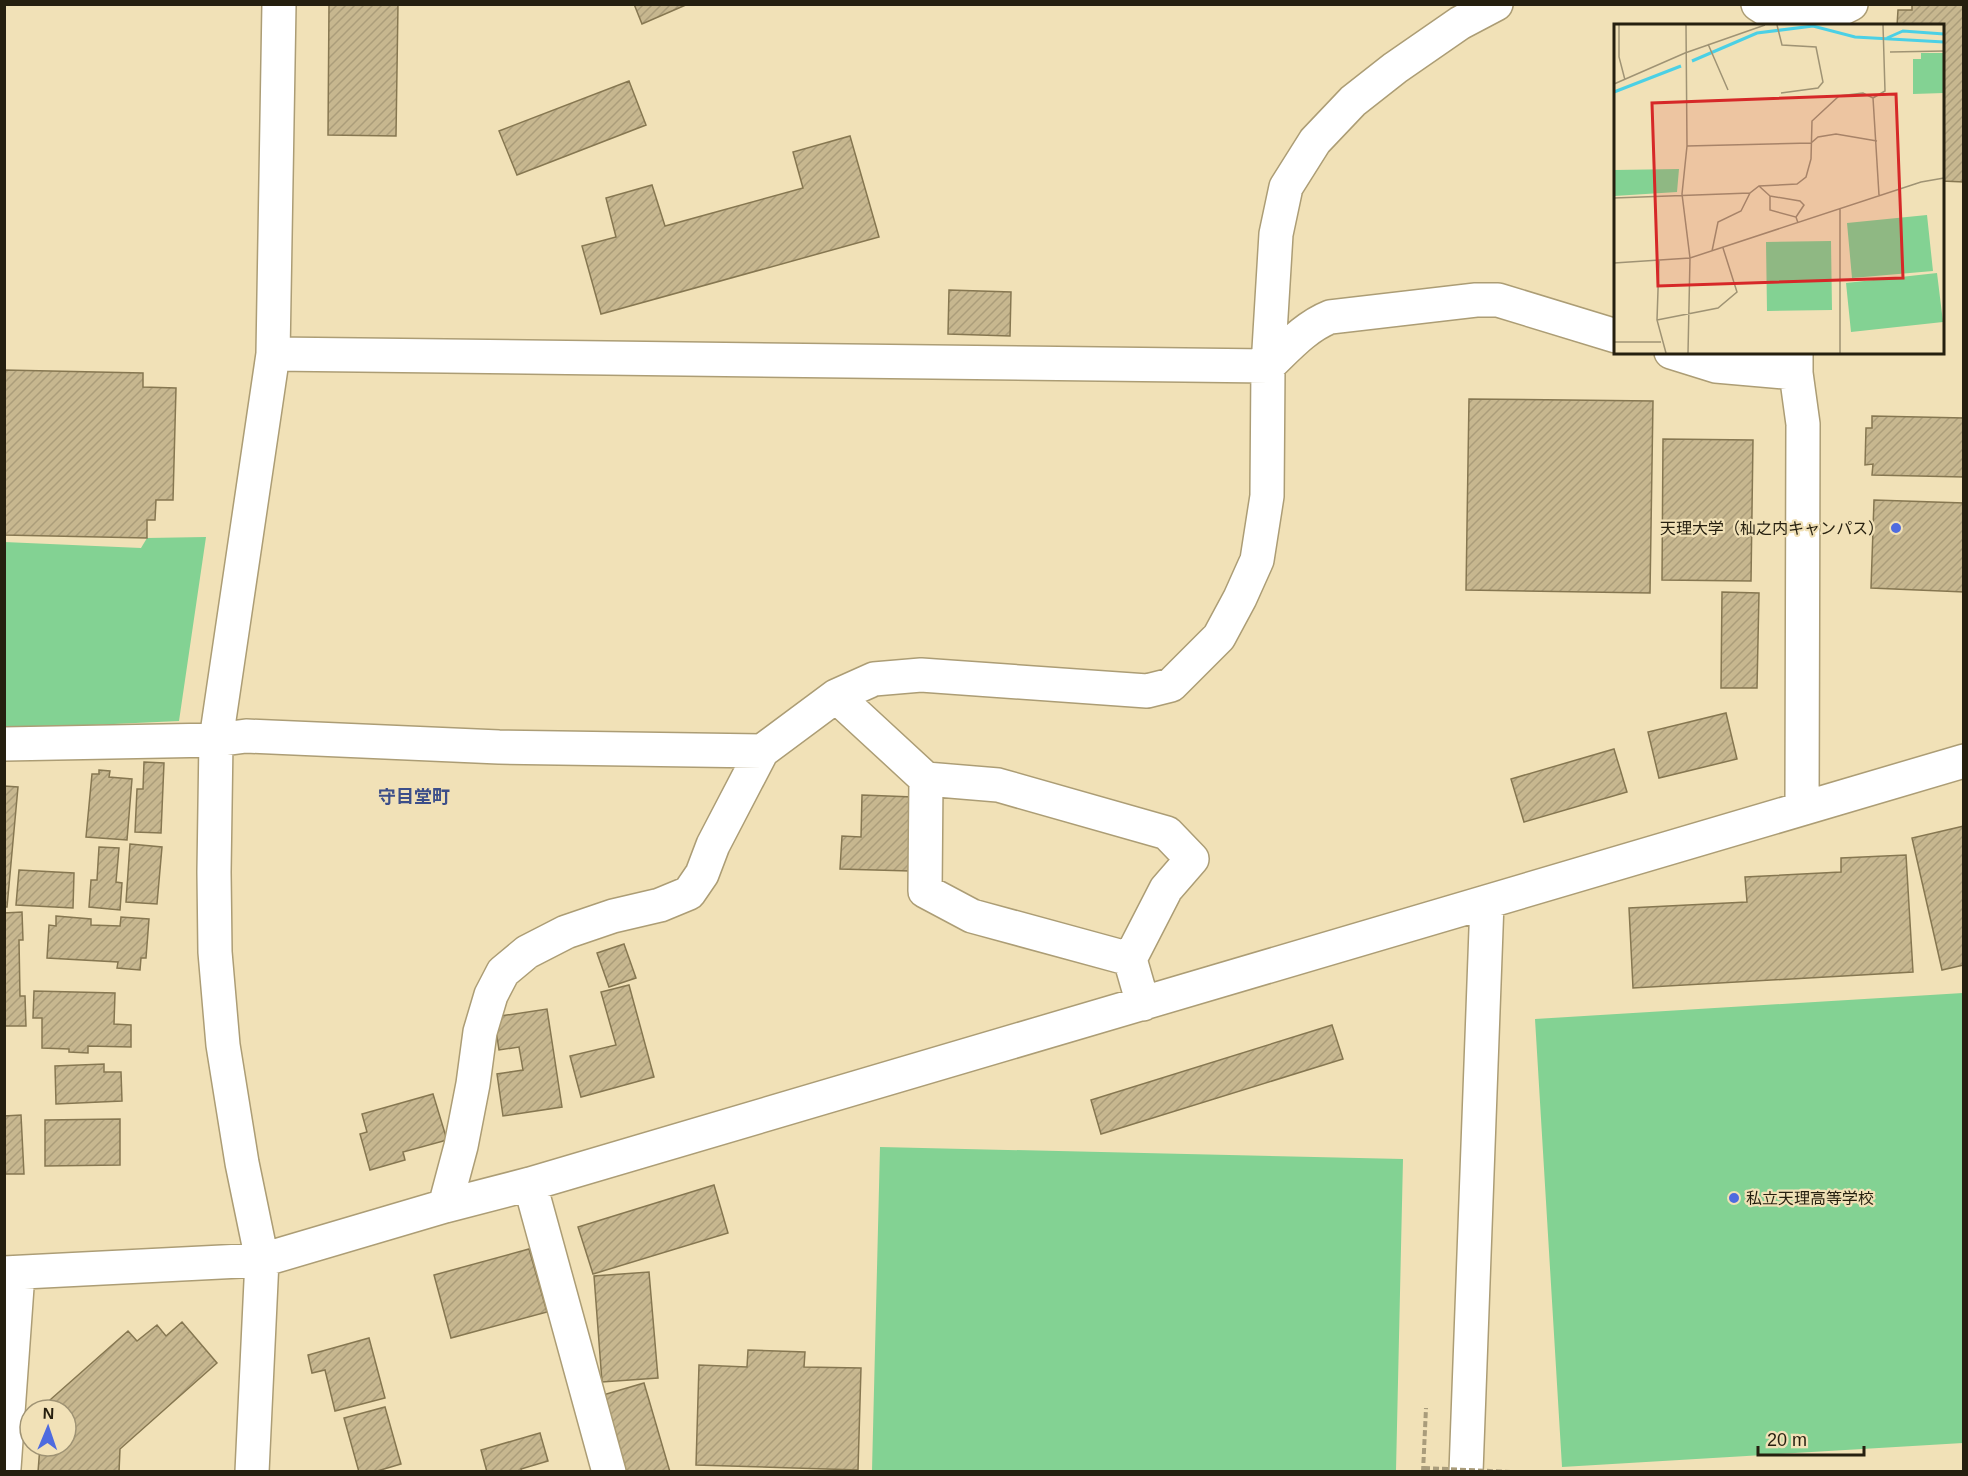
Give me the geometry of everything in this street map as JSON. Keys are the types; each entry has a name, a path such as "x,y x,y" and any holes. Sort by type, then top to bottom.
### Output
{"street":[{"path":"252,1472 262,1260 242,1163 221,1022 214,930 216,740 273,354 279,4"},
{"path":"445,1206 461,1146 480,1032 491,995 503,972 527,952 566,932 613,916 660,905 689,893 702,874 713,845 762,751 836,696 874,679 921,675 1147,691 1171,685 1219,637 1257,560 1268,496 1268,366 1276,234 1286,187 1315,141 1353,101 1395,68 1460,23 1496,4"},
{"path":"1775,17 1825,17 1851,4"},
{"path":"273,354 1268,366 1317,322 1330,318 1476,300 1498,300 1614,335"},
{"path":"1677,354 1716,366 1796,363 1803,424 1802,808"},
{"path":"836,696 926,779 998,785 1167,832 1192,859 1166,889 1130,959 1143,1004"},
{"path":"4,744 216,740 246,736 499,747 762,751"},
{"path":"4,1468 11,1273 262,1260 445,1206 530,1184 1964,761"},
{"path":"926,779 925,891 972,916 1130,959"},
{"path":"1466,1472 1487,902"},
{"path":"530,1184 609,1472"}],"path":[{"path":"1426,1408 1423,1470 1512,1472"}],"green space":[{"path":"206,537 179,721 5,729 4,542 141,548 147,538"},
{"name":"私立天理高等学校","path":"1963,993 1963,1443 1562,1467 1535,1019"},
{"path":"880,1147 1403,1159 1396,1471 872,1471"}],"building":[{"path":"329,4 398,4 396,136 328,135"},
{"path":"634,4 688,4 642,24"},
{"path":"1912,4 1964,4 1964,182 1944,181 1944,24 1897,24 1898,10 1912,10"},
{"path":"629,81 646,125 517,175 499,131"},
{"path":"850,136 879,237 601,314 582,246 616,237 606,198 652,185 665,226 803,188 793,152"},
{"path":"949,290 1011,292 1010,336 948,334"},
{"path":"4,370 143,373 143,387 176,388 173,500 156,500 155,520 147,520 147,538 4,535"},
{"path":"1469,399 1653,401 1650,593 1466,590"},
{"path":"1872,416 1964,418 1964,477 1872,475 1873,464 1865,465 1866,428 1872,428"},
{"path":"1663,439 1753,440 1751,581 1662,580"},
{"path":"1874,500 1964,503 1964,592 1871,588"},
{"path":"1722,592 1759,593 1757,688 1721,688"},
{"path":"1726,713 1737,759 1659,778 1648,732"},
{"path":"1614,749 1627,792 1524,822 1511,779"},
{"path":"144,762 164,763 161,833 135,832 137,789 143,789"},
{"path":"99,770 110,771 109,777 132,779 127,840 86,837 92,774 99,774"},
{"path":"4,786 18,787 7,907 4,907"},
{"path":"862,795 913,797 910,871 840,869 842,836 861,837"},
{"path":"1964,826 1964,965 1942,970 1912,838"},
{"path":"130,844 162,847 157,904 126,902"},
{"path":"99,847 119,848 116,882 122,883 120,910 89,907 91,880 97,880"},
{"path":"1906,855 1913,972 1633,988 1629,908 1747,902 1745,877 1841,872 1841,858"},
{"path":"19,870 74,873 73,908 16,905"},
{"path":"22,912 23,940 19,940 20,996 25,996 26,1026 4,1026 4,913"},
{"path":"56,916 91,919 91,925 120,926 121,917 149,919 146,958 141,958 140,970 117,968 118,962 47,958 49,925 56,926"},
{"path":"624,944 636,978 609,987 597,953"},
{"path":"629,985 654,1077 581,1097 570,1056 616,1045 601,992"},
{"path":"34,991 115,993 114,1024 131,1025 131,1047 88,1046 88,1053 69,1052 69,1049 42,1048 42,1018 33,1018"},
{"path":"547,1009 562,1107 503,1116 497,1074 523,1070 519,1047 499,1050 494,1017"},
{"path":"1332,1025 1343,1059 1101,1134 1091,1100"},
{"path":"104,1064 104,1072 121,1072 122,1101 56,1104 55,1066"},
{"path":"433,1094 447,1140 403,1152 405,1160 370,1170 360,1134 367,1132 362,1114"},
{"path":"21,1115 24,1174 4,1174 4,1116"},
{"path":"120,1119 120,1165 45,1166 45,1120"},
{"path":"714,1185 728,1233 593,1274 578,1227"},
{"path":"529,1249 547,1312 451,1338 434,1275"},
{"path":"649,1272 658,1378 602,1382 594,1276"},
{"path":"182,1322 217,1363 120,1449 119,1472 38,1472 39,1458 78,1458 78,1398 52,1398 128,1331 137,1341 157,1325 166,1336"},
{"path":"369,1338 385,1398 335,1411 325,1370 312,1373 308,1355"},
{"path":"748,1350 805,1352 804,1367 861,1368 858,1470 696,1465 699,1365 747,1367"},
{"path":"644,1383 670,1472 626,1472 603,1395"},
{"path":"385,1407 401,1464 374,1472 359,1472 344,1418"},
{"path":"540,1433 548,1461 521,1469 522,1472 487,1472 481,1450"}],"place":[{"name":"天理大学（杣之内キャンパス）","path":"1896,528"},
{"name":"私立天理高等学校","path":"1734,1198"}],"district":[{"name":"守目堂町","path":"414,797"}]}
